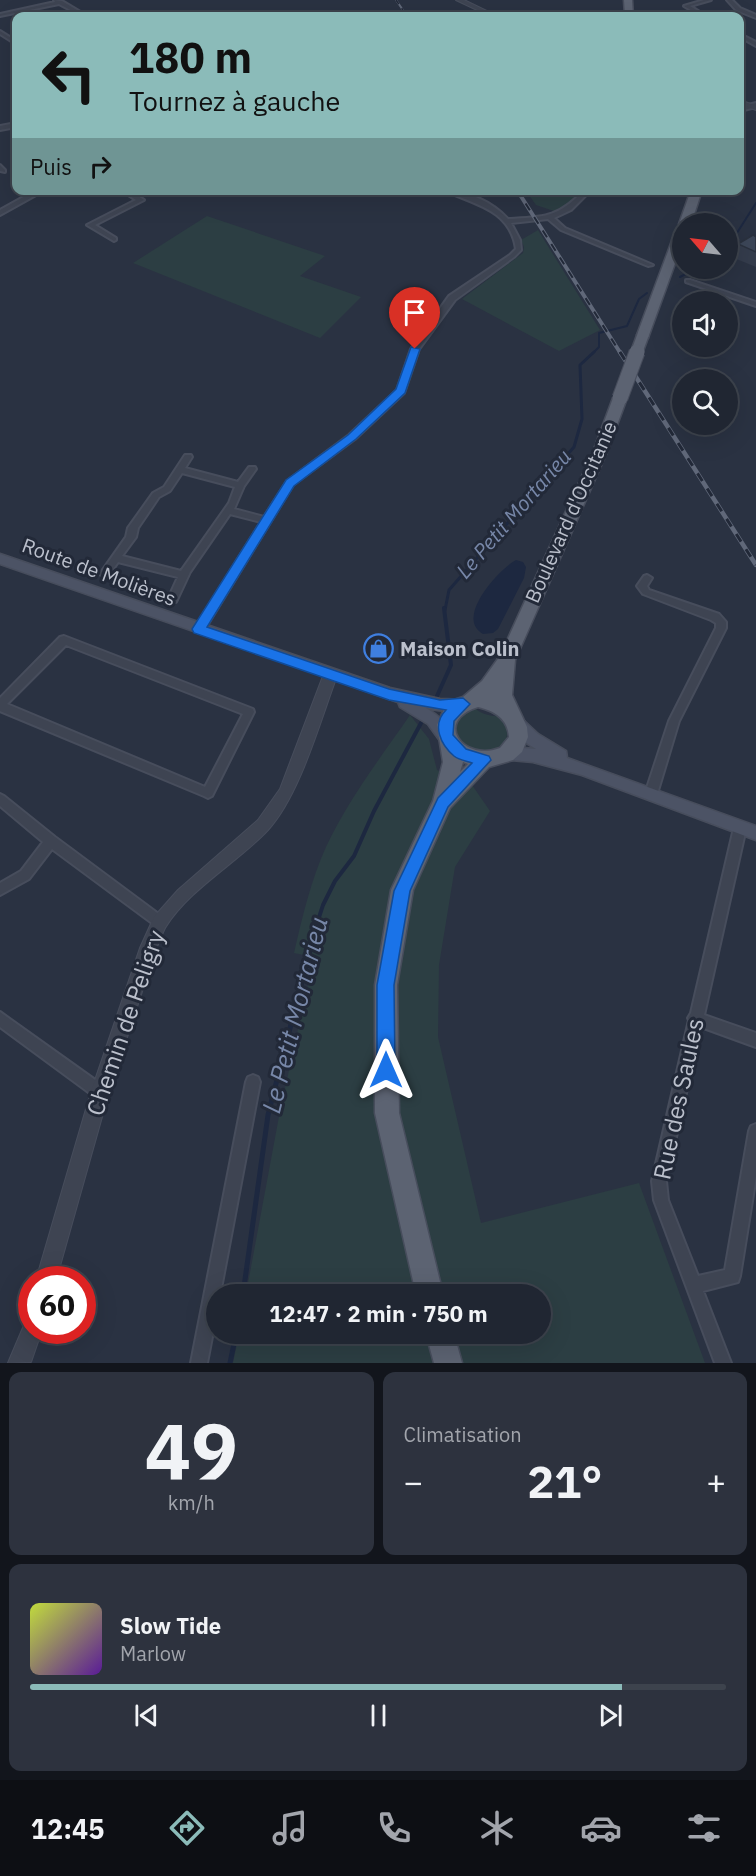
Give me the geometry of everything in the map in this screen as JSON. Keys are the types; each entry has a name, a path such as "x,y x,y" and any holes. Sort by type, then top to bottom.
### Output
{"main road":[{"path":"689,213 695,195"},
{"name":"Boulevard d'Occitanie","path":"466,703 484,691 507,659 600,452 672,258"},
{"name":"Route de Molières","path":"0,559 389,694 440,705 466,703"},
{"name":"Boulevard d'Occitanie","path":"507,659 503,695 513,717"},
{"name":"Route de Molières","path":"389,694 433,720 448,740"},
{"path":"427,1284 387,1113 386,985 402,891 443,802 453,762 445,724 448,718 466,703 486,701 513,717 532,740 584,769"},
{"path":"507,754 518,737 513,717"},
{"path":"448,740 461,753 484,760"},
{"path":"443,802 484,760 507,754 533,755 584,769 748,831"},
{"path":"443,1344 448,1363"}],"street":[{"path":"459,0 485,12"},
{"path":"697,12 686,6 709,0"},
{"path":"729,0 738,9 754,15"},
{"path":"12,12 58,1 78,12"},
{"path":"0,213 33,195"},
{"path":"114,239 90,225 141,200 132,195"},
{"path":"199,629 290,483 352,437 401,391 415,349 452,298 519,249 519,242 507,221 490,205 461,195"},
{"path":"507,221 549,217 569,211 583,195"},
{"path":"549,217 563,229 650,265"},
{"path":"688,280 756,304"},
{"path":"105,574 156,495 167,489 188,457"},
{"path":"173,598 184,575 229,511 240,485 252,469"},
{"path":"180,470 240,485"},
{"path":"229,511 266,520"},
{"path":"117,558 184,575"},
{"path":"647,578 642,586 646,592 715,617 721,622 721,628 674,722 651,794"},
{"path":"64,640 249,712 208,794 0,705 64,640"},
{"name":"Chemin de Peligry","path":"50,1266 100,1092 148,948 160,922 184,895 262,825 275,809 286,792 330,675"},
{"path":"0,799 51,841 160,922"},
{"name":"Rue des Saules","path":"723,1363 661,1200 659,1181 695,1018 748,831"},
{"path":"0,889 25,875 51,841"},
{"path":"695,1018 756,1040"},
{"path":"0,1019 100,1092"},
{"path":"199,1363 253,1082"},
{"path":"695,1285 732,1276 756,1131"},
{"path":"19,1363 28,1344"}],"shaded area":[{"path":"529,195 579,195 560,213 536,205"},
{"path":"207,216 325,256 300,276 361,297 320,338 133,263"},
{"path":"538,230 600,330 559,351 462,299 523,253 524,247 521,240"},
{"path":"476,709 487,715 501,716 507,731 505,741 497,748 475,749 464,745 457,737 455,726 458,719"},
{"path":"410,715 429,739 437,770 472,785 490,811 455,867 439,965 438,1037 481,1223 639,1183 705,1363 233,1363 237,1344 551,1344 551,1284 248,1284 280,1111 314,957 294,953 307,899 326,847 365,779"}],"water":[{"path":"516,560 523,562 526,567 524,578 498,629 493,633 483,634 475,627 476,606 490,583"}],"building":[{"path":"753,235 756,237 756,252 738,244"}],"waterway":[{"name":"Le Petit Mortarieu","path":"738,231 756,203"},
{"name":"Le Petit Mortarieu","path":"594,352 599,347 599,333 627,326 639,299 647,293"},
{"name":"Le Petit Mortarieu","path":"445,610 449,590 574,447 582,419 580,365 594,352"},
{"name":"Le Petit Mortarieu","path":"444,608 449,650"},
{"path":"449,650 457,646"},
{"name":"Le Petit Mortarieu","path":"437,696 451,665 449,650"},
{"name":"Le Petit Mortarieu","path":"312,939 323,905 335,881 354,856 374,811 421,723"},
{"name":"Le Petit Mortarieu","path":"244,1284 268,1115 313,938"},
{"name":"Le Petit Mortarieu","path":"230,1363 234,1344"}],"railway":[{"path":"396,0 404,12"},
{"path":"520,195 621,354"},
{"path":"620,352 756,565"}],"place":[{"name":"Maison Colin","path":"379,649"}],"route":[{"path":"386,1070 386,985 402,891 443,802 484,760 468,757 454,749 447,737 445,724 451,712 463,704 447,706 389,694 199,629 290,483 352,437 401,391 415,349"}]}
